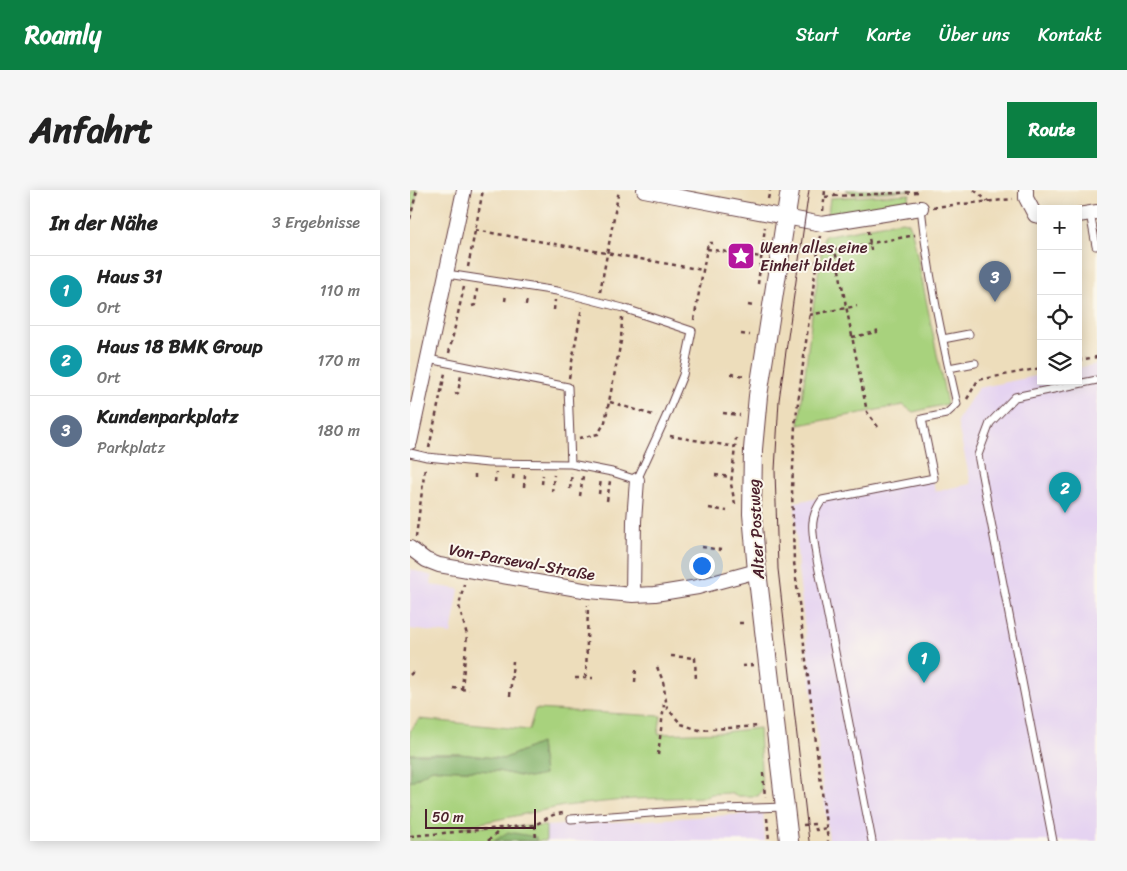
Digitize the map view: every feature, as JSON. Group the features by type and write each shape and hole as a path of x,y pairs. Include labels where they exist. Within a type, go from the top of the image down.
{"street":[{"path":"410,442 464,190"},
{"path":"644,190 822,224 920,208"},
{"name":"Alter Postweg","path":"789,841 752,514 753,450 758,396 790,190"},
{"path":"1026,194 1035,215 1037,215"},
{"path":"633,595 634,521 637,480"},
{"name":"Von-Parseval-Straße","path":"410,548 426,560 439,565 588,591 633,595 655,594 698,587 757,571"}],"lane":[{"path":"872,841 812,526 814,512 822,500 934,478 920,419 946,414 956,404 923,233 920,208"},
{"path":"1088,213 1096,246"},
{"path":"410,453 427,457 488,463 571,464 612,472 637,480 683,375 692,331 622,308 584,298 519,284 447,274"},
{"path":"943,339 969,334"},
{"path":"428,359 568,387 571,464"},
{"path":"949,368 975,363"},
{"path":"1053,841 978,455 990,423 1015,397 1097,380"},
{"path":"571,819 691,810 785,807"}],"path":[{"path":"410,219 417,190"},
{"path":"598,302 619,190"},
{"path":"820,190 825,190 822,224"},
{"path":"834,196 838,190"},
{"path":"974,190 988,202"},
{"path":"825,197 919,192"},
{"path":"920,208 988,202 1026,194"},
{"path":"866,218 871,250"},
{"path":"475,230 702,270"},
{"path":"878,426 867,412 835,250 923,233"},
{"path":"692,331 706,249 708,244 713,243"},
{"path":"706,249 761,257"},
{"path":"753,274 759,275"},
{"path":"472,306 479,279"},
{"path":"568,387 584,298"},
{"path":"748,305 754,306"},
{"path":"809,315 858,306"},
{"path":"569,439 598,434 605,422 621,341 622,308"},
{"path":"852,337 877,332 876,326"},
{"path":"741,334 750,335"},
{"path":"1082,359 1097,356"},
{"path":"455,394 458,392 463,366"},
{"path":"956,404 968,399 978,380 1037,369"},
{"path":"731,374 745,376"},
{"path":"610,402 665,419"},
{"path":"723,413 740,415"},
{"path":"658,434 753,450"},
{"path":"552,492 555,464"},
{"path":"580,496 584,467"},
{"path":"607,502 612,472"},
{"path":"715,475 732,478"},
{"path":"709,508 726,511"},
{"path":"702,546 721,550"},
{"path":"462,689 466,635 460,606 466,570"},
{"path":"586,678 588,591"},
{"path":"739,623 747,623"},
{"path":"671,656 695,658 696,681"},
{"path":"510,696 513,661"},
{"path":"742,666 753,665"},
{"path":"657,667 663,681 665,700 658,755"},
{"path":"635,682 636,668"},
{"path":"410,674 415,670"},
{"path":"575,678 593,678"},
{"path":"453,688 469,690"},
{"path":"665,700 671,714 681,724 699,730 760,726"},
{"path":"766,808 769,841"},
{"path":"800,826 815,824 816,830 827,828"},
{"path":"410,836 535,825 536,841"},
{"path":"488,841 502,828"}],"shaded area":[{"path":"1097,364 1097,841 829,841 798,568 795,502 932,477 935,491 971,484 957,421 978,388 1037,376 1037,385 1082,385 1082,367"},
{"path":"410,569 432,576 431,585 459,589 451,634 410,629"},
{"path":"763,813 765,841 410,841 457,827 546,826"}],"green space":[{"path":"412,190 418,190 410,226 410,198"},
{"path":"845,190 913,190 855,194"},
{"path":"910,194 908,199 880,208 828,214 830,198"},
{"path":"902,221 909,223 913,235 947,404 913,412 903,405 799,425 812,315 824,236"},
{"path":"535,709 661,716 658,734 724,732 759,728 762,790 758,796 736,796 730,793 710,794 704,797 633,799 564,806 461,827 546,826 546,841 410,841 410,782 432,769 498,771 529,778 544,775 540,743 503,759 460,754 410,754 410,731 419,719 529,730"},
{"path":"540,743 544,775 529,778 498,771 432,769 410,782 410,754 460,754 503,759"},
{"path":"508,832 536,837 536,841 494,841"}],"tram line":[{"path":"809,190 779,400 775,470 778,569 809,841"}],"place":[{"name":"Wenn alles eine Einheit bildet","path":"741,256"},
{"name":"Kundenparkplatz","path":"995,302"},
{"name":"Haus 18 BMK Group","path":"1065,513"},
{"name":"Haus 31","path":"924,683"}]}
